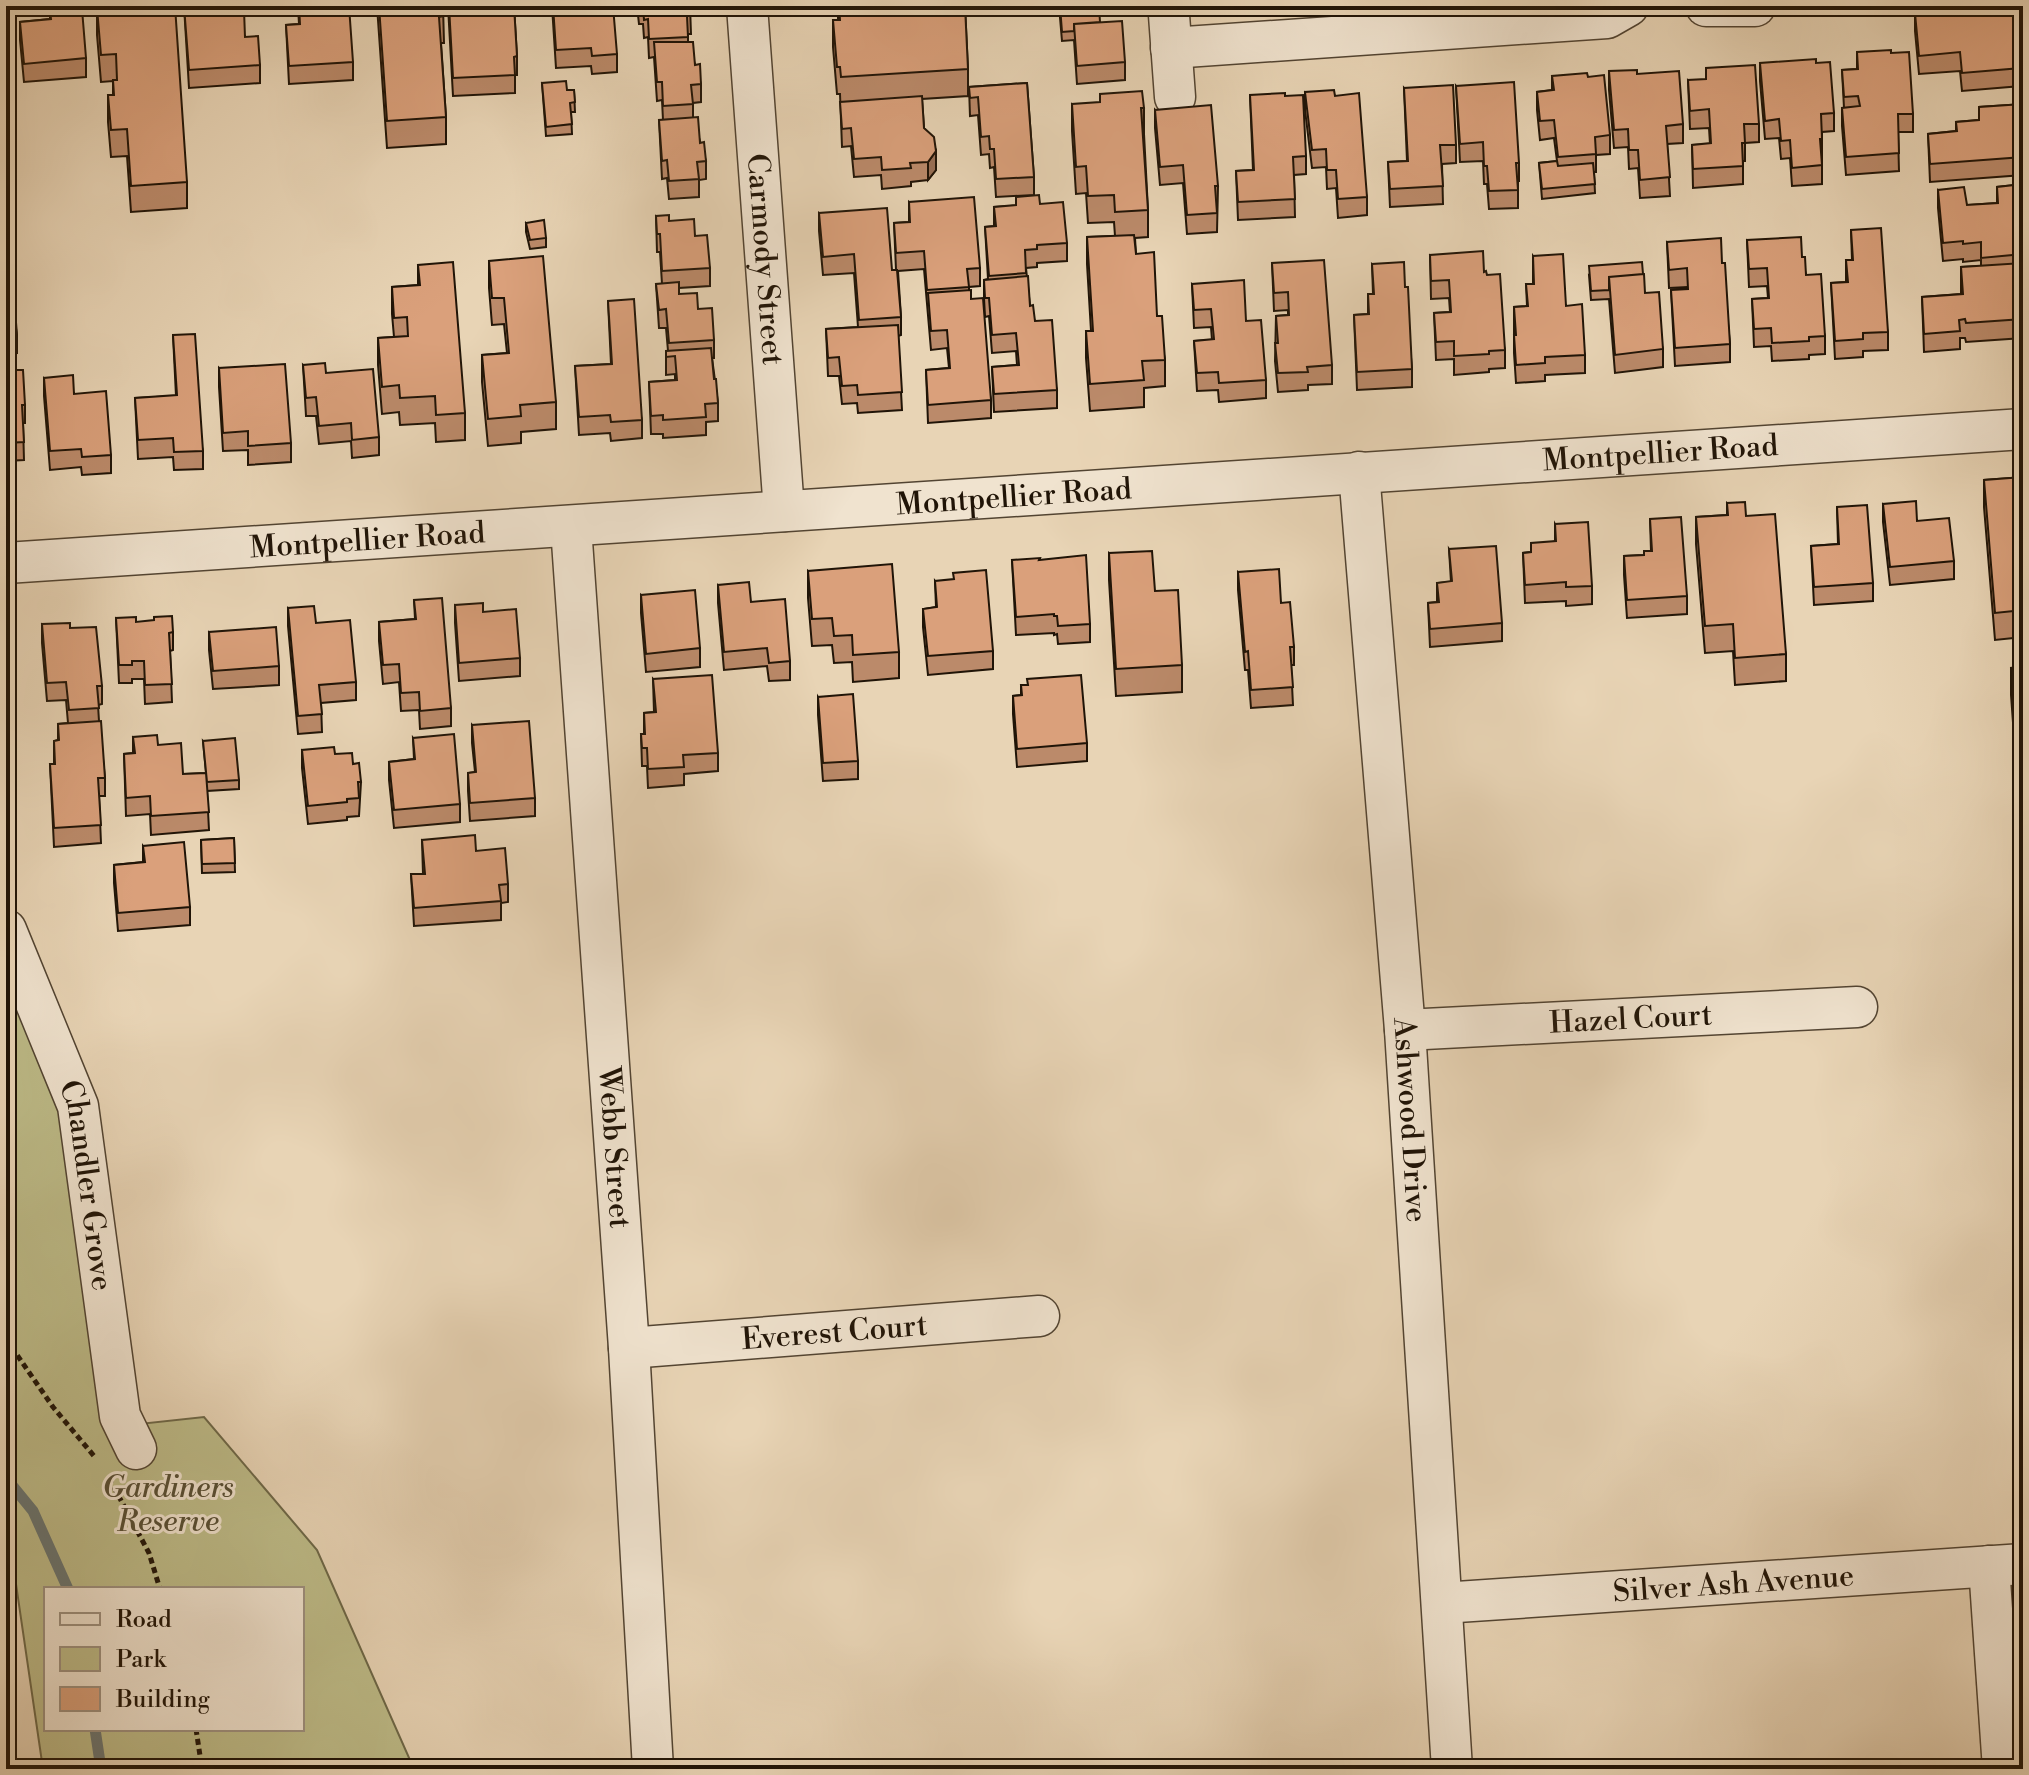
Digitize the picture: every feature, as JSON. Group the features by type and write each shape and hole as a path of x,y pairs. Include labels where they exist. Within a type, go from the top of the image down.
{"street":[{"name":"Carmody Street","path":"747,6 784,511"},
{"path":"1175,97 1170,32 1607,18 1628,6"},
{"path":"1706,6 1755,6"},
{"name":"Montpellier Road","path":"6,563 2023,429"},
{"name":"Ashwood Drive","path":"1359,472 1405,1030 1452,1769"},
{"name":"Webb Street","path":"571,527 629,1348 653,1769"},
{"name":"Chandler Grove","path":"6,930 78,1106 120,1416 136,1449"},
{"name":"Hazel Court","path":"1405,1030 1857,1007"},
{"name":"Everest Court","path":"629,1348 1039,1316"},
{"path":"2003,1769 2006,1565"},
{"name":"Silver Ash Avenue","path":"1442,1603 2006,1565"}],"path":[{"path":"6,1339 53,1407 102,1466 149,1553 159,1587"},
{"path":"196,1731 202,1769"}],"green space":[{"name":"Gardiners Reserve","path":"6,966 59,1081 112,1427 204,1417 317,1550 414,1769 43,1769 16,1584 6,1569"}],"building":[{"path":"175,6 187,182 131,186 127,129 111,130 108,95 114,95 113,80 117,80 116,54 101,55 97,8"},
{"path":"184,6 213,6 214,12 244,10 245,37 258,36 260,65 189,70"},
{"path":"299,6 349,6 353,62 289,66 286,25 300,24"},
{"path":"379,6 443,6 444,16 439,17 446,117 387,121"},
{"path":"449,6 514,6 515,75 453,78"},
{"path":"553,6 613,6 617,54 592,56 591,48 556,50"},
{"path":"643,6 690,6 688,37 649,39 648,19 644,20"},
{"path":"839,6 965,6 968,69 841,77 840,67 837,67 833,20 840,20"},
{"path":"1060,6 1099,6 1100,22 1074,24 1074,31 1062,32"},
{"path":"1957,6 2015,6 2021,68 1962,73 1960,52 1919,56 1915,13 1958,9"},
{"path":"82,9 86,58 24,64 20,22 51,19 50,11"},
{"path":"1122,21 1125,62 1077,66 1074,24"},
{"path":"654,42 693,42 695,65 700,64 701,84 691,85 693,104 663,106 662,82 657,82"},
{"path":"1891,50 1891,53 1909,52 1913,114 1898,114 1899,153 1846,157 1842,108 1860,106 1858,96 1844,97 1842,70 1858,69 1857,52"},
{"path":"1816,59 1816,63 1830,62 1834,113 1821,114 1822,165 1792,168 1790,140 1781,141 1779,119 1765,121 1760,63"},
{"path":"1755,65 1759,124 1744,124 1743,166 1693,169 1692,145 1711,143 1709,109 1690,111 1688,80 1706,79 1706,68"},
{"path":"1637,70 1637,74 1679,71 1683,124 1666,126 1670,177 1640,180 1638,150 1629,150 1628,129 1614,130 1609,71"},
{"path":"1587,73 1588,77 1604,75 1610,135 1595,137 1596,154 1558,157 1554,120 1540,121 1537,92 1554,90 1552,76"},
{"path":"566,81 567,90 574,90 575,102 570,103 572,124 546,127 542,83"},
{"path":"1514,82 1518,190 1489,191 1483,142 1460,144 1456,86"},
{"path":"1027,83 1034,177 996,179 994,149 990,149 989,136 981,137 978,97 970,98 969,87"},
{"path":"1453,85 1456,145 1440,145 1443,186 1390,189 1388,162 1408,161 1404,88"},
{"path":"1334,90 1335,96 1359,93 1367,197 1338,199 1336,170 1327,170 1326,149 1312,150 1305,92"},
{"path":"1142,91 1148,210 1115,212 1114,195 1088,196 1086,166 1076,167 1072,104 1100,102 1100,94"},
{"path":"1285,93 1285,96 1303,95 1306,156 1293,157 1295,199 1238,202 1236,171 1254,170 1250,95"},
{"path":"922,96 924,128 934,137 936,151 928,162 910,163 911,168 882,170 881,157 854,159 851,128 842,129 840,102"},
{"path":"2023,104 2023,157 1930,164 1928,134 1957,131 1956,122 1979,120 1979,107"},
{"path":"1211,105 1218,186 1215,186 1217,213 1187,215 1183,165 1160,167 1155,110"},
{"path":"698,117 700,143 704,142 706,161 697,162 699,179 669,181 667,160 662,161 659,120"},
{"path":"1557,161 1558,166 1593,163 1595,184 1542,189 1539,163"},
{"path":"2023,184 2023,254 1981,258 1981,242 1943,243 1938,190 1964,187 1967,205 1998,203 1997,187"},
{"path":"1039,195 1040,204 1063,202 1067,243 1037,245 1037,249 1025,250 1026,273 989,276 985,227 996,226 994,207 1016,205 1016,197"},
{"path":"974,197 980,268 967,269 969,287 927,290 924,251 896,253 894,223 910,222 909,202"},
{"path":"887,208 892,270 897,270 901,317 859,320 854,254 823,257 819,213"},
{"path":"669,215 669,221 694,219 695,236 707,235 710,268 662,271 656,216"},
{"path":"544,220 546,238 530,240 526,223"},
{"path":"1881,228 1888,332 1863,333 1863,339 1835,341 1831,283 1848,282 1846,260 1853,260 1851,230"},
{"path":"1134,235 1136,254 1154,252 1157,316 1162,316 1165,360 1142,361 1144,380 1090,384 1086,331 1093,331 1087,237"},
{"path":"1801,237 1806,275 1821,274 1825,336 1809,337 1809,341 1772,343 1771,328 1754,329 1752,299 1769,298 1767,268 1749,269 1747,240"},
{"path":"1721,238 1730,344 1675,348 1671,290 1688,289 1687,268 1669,270 1667,242"},
{"path":"1483,251 1484,272 1487,275 1500,274 1505,350 1454,356 1454,341 1436,342 1434,313 1451,312 1449,280 1431,281 1430,255"},
{"path":"1563,254 1566,306 1582,304 1585,355 1545,357 1545,363 1516,365 1514,307 1528,306 1526,284 1534,284 1533,256"},
{"path":"543,256 556,402 520,405 521,416 488,419 482,355 509,353 504,298 492,298 489,261"},
{"path":"11,258 17,335 6,336 6,259"},
{"path":"1324,260 1332,365 1307,367 1308,372 1278,373 1276,316 1289,315 1288,292 1274,293 1272,263"},
{"path":"453,262 465,413 436,415 435,396 400,398 399,385 382,387 378,338 408,336 407,317 394,318 392,287 420,285 418,265"},
{"path":"1404,262 1412,369 1357,372 1354,315 1369,314 1368,294 1374,294 1372,264"},
{"path":"1642,262 1643,274 1609,277 1609,290 1591,291 1589,266"},
{"path":"2023,263 2023,319 1966,323 1965,319 1959,320 1960,331 1924,334 1922,297 1963,294 1961,267"},
{"path":"1644,274 1645,293 1659,292 1663,349 1615,355 1609,277"},
{"path":"1028,276 1030,306 1033,305 1035,321 1052,320 1057,390 994,394 992,367 1019,365 1016,333 992,335 984,280"},
{"path":"1244,280 1246,321 1261,320 1266,380 1219,383 1218,372 1197,373 1194,341 1214,339 1211,309 1194,310 1192,284"},
{"path":"679,282 679,294 697,293 698,309 712,308 714,340 669,343 666,309 659,310 656,284"},
{"path":"971,290 971,299 983,298 991,400 928,405 926,370 950,368 947,330 931,331 928,293"},
{"path":"634,299 642,420 611,422 610,415 579,417 575,366 612,364 608,301"},
{"path":"898,325 902,392 858,395 857,385 842,386 839,357 828,358 826,329"},
{"path":"195,334 203,451 174,452 173,438 138,440 135,398 177,395 173,335"},
{"path":"711,348 718,403 705,404 706,417 663,420 663,415 651,416 649,382 677,380 675,356 666,357 666,351"},
{"path":"325,363 326,373 373,369 379,437 352,440 351,423 319,426 316,397 306,398 303,365"},
{"path":"285,364 291,443 248,446 248,431 223,433 219,368"},
{"path":"6,370 23,370 24,442 6,443"},
{"path":"73,375 74,394 106,391 111,455 82,457 81,449 50,451 44,378"},
{"path":"2023,477 2023,610 1995,613 1984,480"},
{"path":"1916,501 1917,521 1949,518 1954,561 1890,567 1883,504"},
{"path":"1745,502 1746,516 1775,514 1786,654 1735,658 1733,624 1705,626 1696,517 1728,515 1727,503"},
{"path":"1867,505 1873,583 1814,587 1811,546 1839,544 1837,507"},
{"path":"1681,517 1687,596 1627,600 1624,556 1644,555 1644,551 1652,551 1650,519"},
{"path":"1588,522 1592,586 1566,587 1566,582 1525,585 1523,553 1531,552 1531,543 1556,541 1555,524"},
{"path":"1496,546 1502,623 1430,629 1428,603 1439,602 1437,583 1452,581 1449,549"},
{"path":"1152,551 1155,591 1178,590 1182,665 1116,669 1109,553"},
{"path":"1086,555 1090,624 1058,626 1054,614 1016,617 1012,560"},
{"path":"892,564 899,652 853,655 852,635 834,636 832,618 812,619 808,571"},
{"path":"1279,569 1281,603 1290,602 1294,647 1290,647 1293,687 1251,690 1238,572"},
{"path":"986,570 993,651 928,656 923,609 937,607 935,581 954,579 953,573"},
{"path":"749,582 751,602 785,599 790,661 769,663 767,648 724,652 718,585"},
{"path":"695,590 700,648 646,654 641,595"},
{"path":"442,598 451,708 420,711 419,692 401,693 399,664 383,665 379,622 416,619 414,600"},
{"path":"483,603 483,612 516,609 520,658 459,663 455,605"},
{"path":"314,606 316,623 350,620 356,682 319,685 322,714 298,716 288,608"},
{"path":"172,616 173,632 169,633 172,684 145,685 144,661 119,665 116,618 136,617 136,622"},
{"path":"70,623 70,628 96,627 102,686 97,686 99,708 69,710 66,682 47,683 42,624"},
{"path":"276,627 279,666 213,671 209,632"},
{"path":"2023,667 2023,792 2020,792 2011,668"},
{"path":"712,675 718,753 683,755 684,767 648,769 647,748 642,748 641,734 645,734 644,713 656,712 653,679"},
{"path":"1081,675 1087,743 1017,749 1013,696 1022,695 1021,685 1028,685 1027,679"},
{"path":"853,694 858,761 823,763 818,697"},
{"path":"101,721 105,778 98,778 101,825 54,828 50,764 55,764 54,741 59,740 58,724"},
{"path":"529,721 535,798 470,803 468,773 476,772 472,725"},
{"path":"454,734 460,804 394,810 389,762 415,759 413,738"},
{"path":"157,735 158,745 181,743 183,774 206,773 209,812 151,816 150,796 126,798 124,754 135,753 133,737"},
{"path":"235,738 239,780 207,782 203,741"},
{"path":"334,747 335,754 352,753 353,764 359,763 359,798 308,806 302,750"},
{"path":"475,835 476,851 505,848 508,884 499,885 501,901 414,908 411,874 425,874 422,840"},
{"path":"234,838 235,863 202,864 201,840"},
{"path":"184,842 190,907 118,913 114,865 145,862 143,846"}],"waterway":[{"path":"6,1478 33,1511 67,1587"},
{"path":"95,1731 101,1769"}]}
